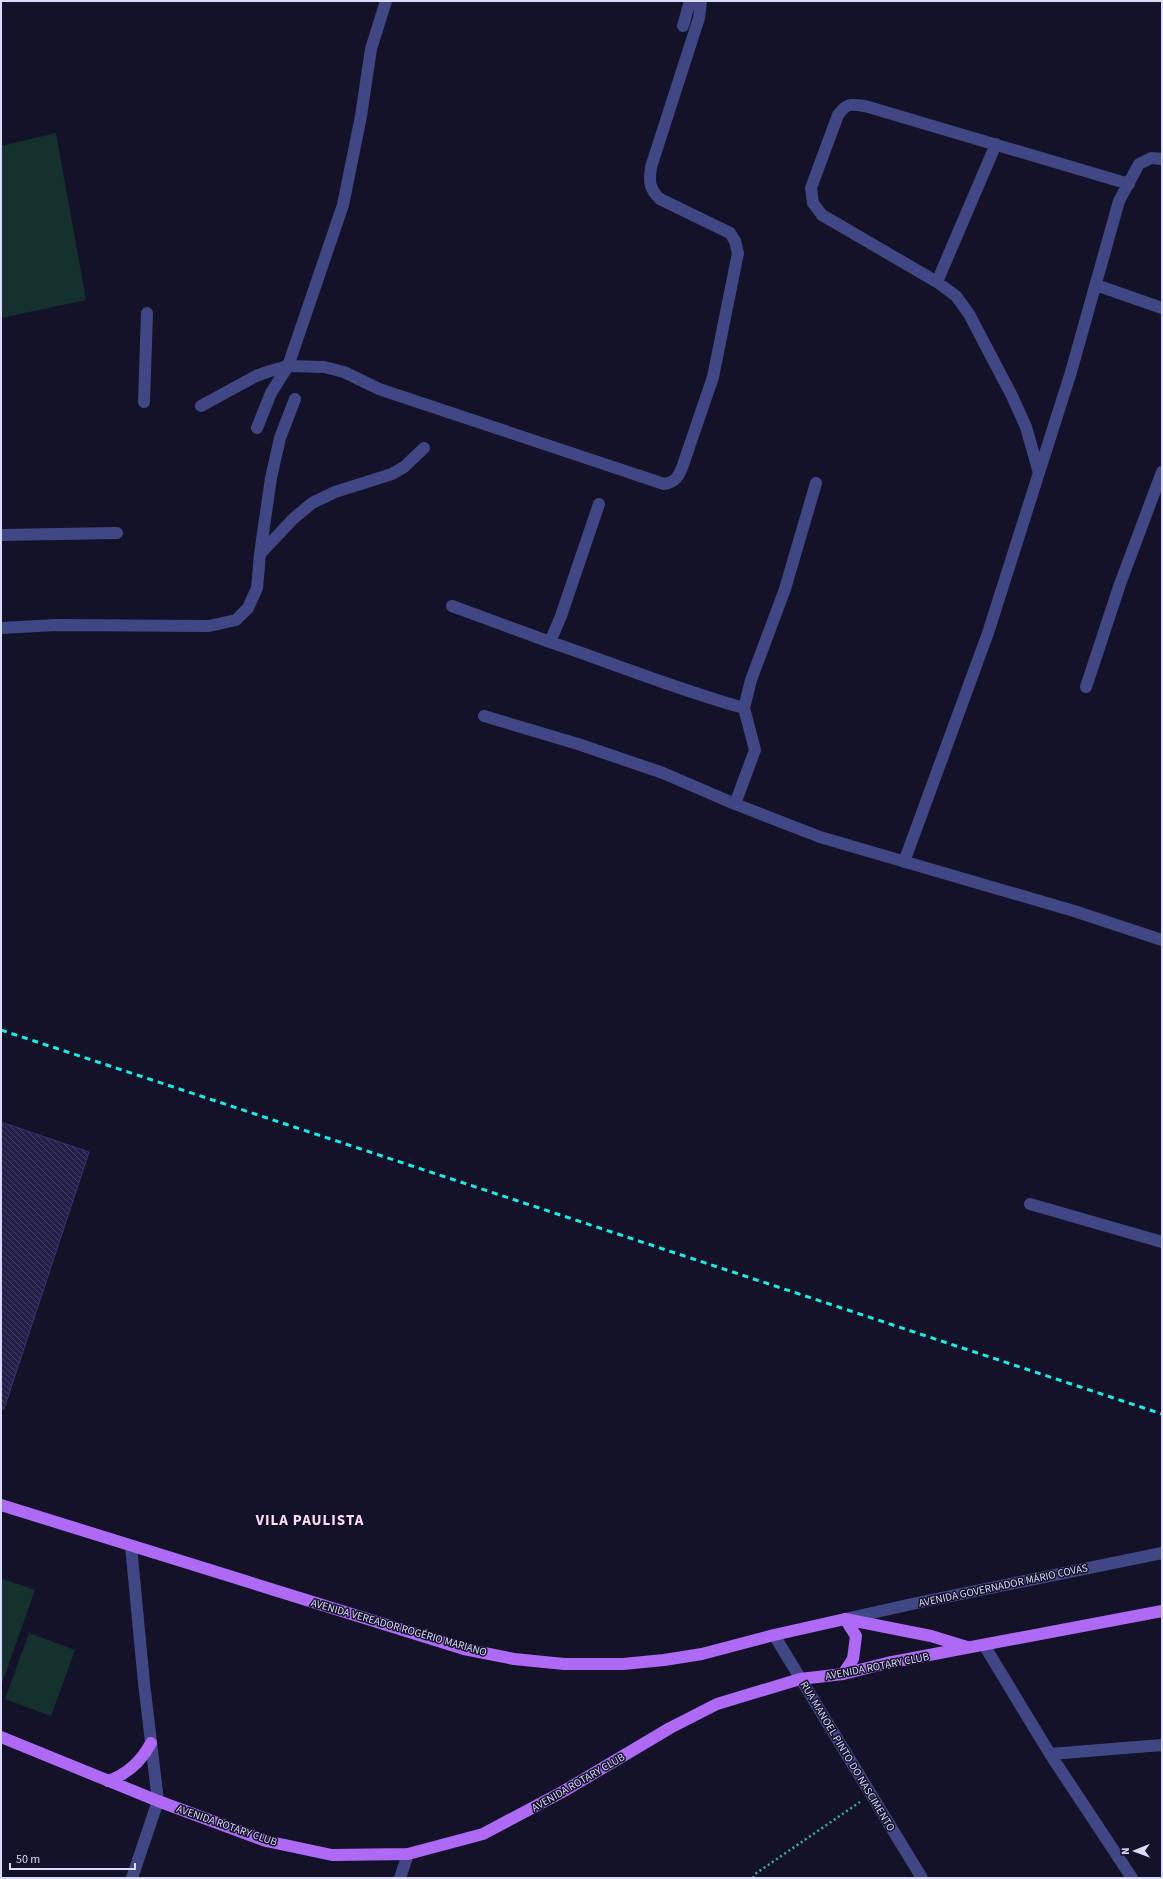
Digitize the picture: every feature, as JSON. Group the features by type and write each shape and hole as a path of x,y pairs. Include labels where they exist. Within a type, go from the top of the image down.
{"main road":[{"name":"AVENIDA VEREADOR ROGÉRIO MARIANO","path":"1,1505 464,1649 514,1659 564,1664 623,1664 664,1660 702,1654 774,1635 845,1619 931,1636 970,1648"},
{"name":"AVENIDA ROTARY CLUB","path":"1,1737 158,1801 266,1841 332,1855 408,1854 483,1834 564,1791 670,1728 717,1704 800,1679 843,1674 1162,1611"},
{"path":"843,1674 854,1659 856,1636 845,1619"},
{"path":"108,1781 120,1777 137,1764 151,1743"}],"street":[{"path":"257,428 271,393 288,366 343,205 361,116 371,49 386,1"},
{"path":"683,26 690,1"},
{"path":"201,406 256,376 288,366 324,367 344,372 379,389 664,484 672,483 678,478 683,465 713,376 738,253 736,241 730,233 717,225 660,199 653,193 649,183 651,167 699,18 701,1"},
{"path":"1039,473 1026,427 994,360 961,302 956,296 937,282 822,215 813,203 811,188 838,115 845,106 852,104 864,106 996,144 1128,184"},
{"path":"937,282 996,144"},
{"path":"904,862 988,633 1072,372 1119,201 1139,164 1151,158 1162,159"},
{"path":"1096,285 1162,308"},
{"path":"144,402 147,313"},
{"path":"1,628 56,625 209,626 236,620 248,608 257,588 260,554 271,478 280,438 295,399"},
{"path":"260,554 293,519 312,503 335,492 392,474 404,468 424,448"},
{"path":"1086,687 1120,584 1162,472"},
{"path":"735,804 755,750 753,738 747,725 744,708 751,680 785,589 816,483"},
{"path":"550,642 561,616 599,504"},
{"path":"1,535 117,533"},
{"path":"452,606 550,642 616,664 708,699 744,708"},
{"path":"484,716 578,744 663,773 735,804 820,837 1074,911 1162,940"},
{"path":"1030,1204 1162,1242"},
{"path":"131,1546 158,1801 132,1878"},
{"name":"AVENIDA GOVERNADOR MÁRIO COVAS","path":"845,1619 1162,1553"},
{"name":"RUA MANOEL PINTO DO NASCIMENTO","path":"774,1635 922,1878"},
{"path":"984,1645 1050,1754 1132,1878"},
{"path":"1050,1754 1162,1745"},
{"path":"400,1878 408,1854"}],"path":[{"path":"753,1878 755,1874 872,1794"}],"green space":[{"path":"56,133 86,300 1,318 1,146"},
{"path":"1,1578 35,1590 1,1686"},
{"path":"29,1633 75,1650 51,1716 5,1699"}],"building":[{"path":"1,1122 89,1152 4,1409 1,1409"}],"railway":[{"path":"1,1030 1162,1414"}],"district":[{"name":"VILA PAULISTA","path":"310,1520"}]}
